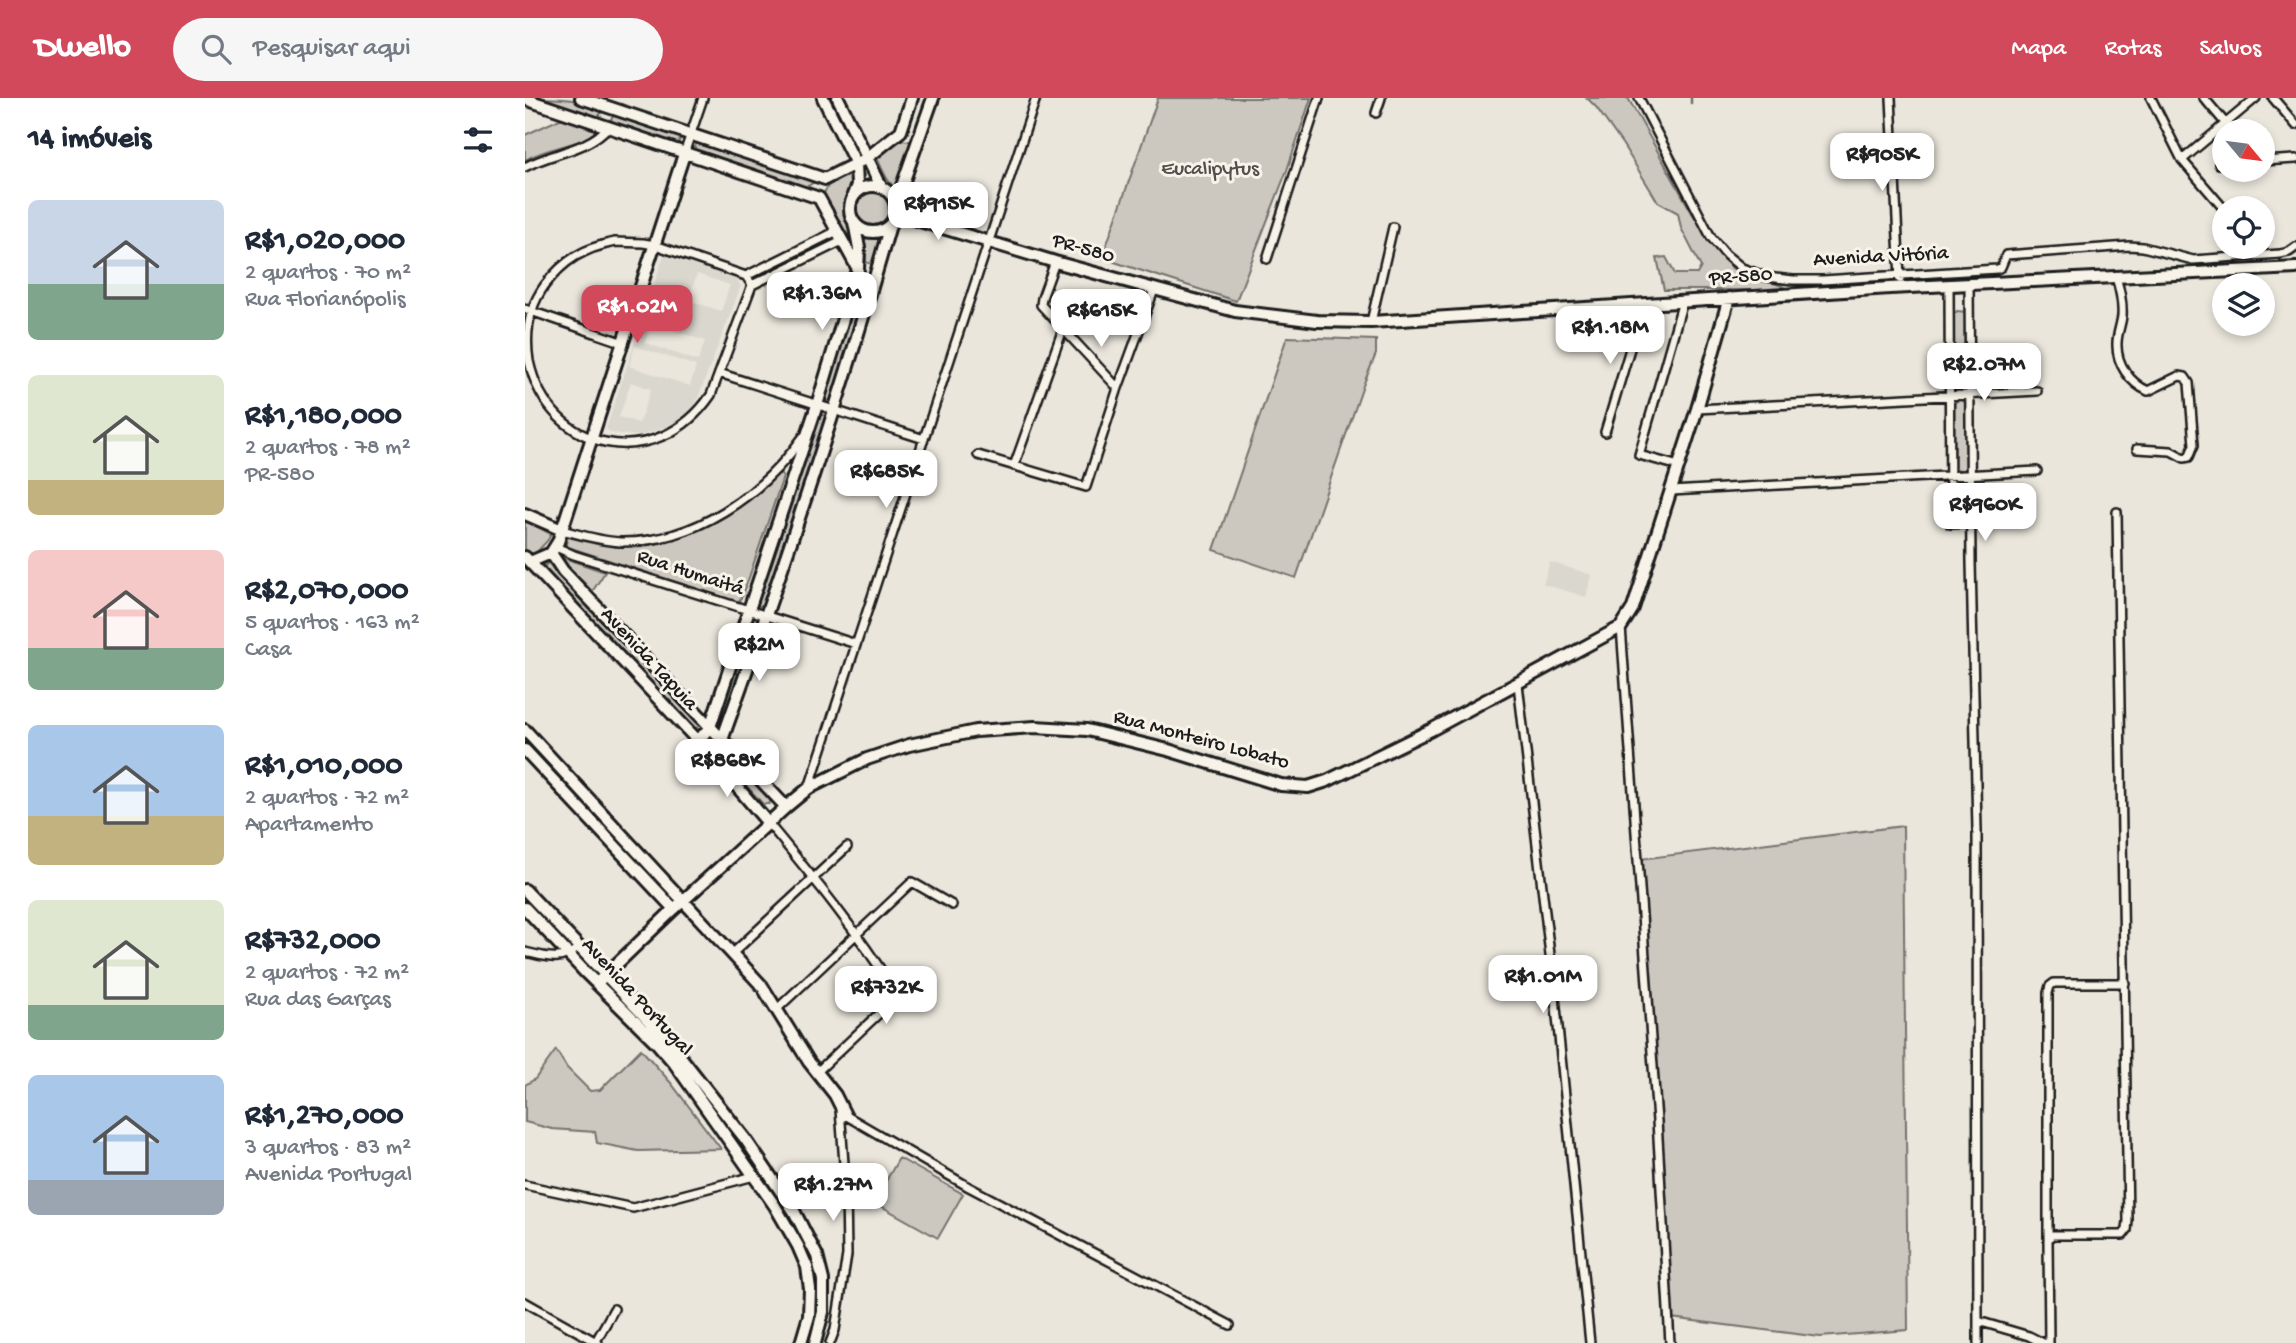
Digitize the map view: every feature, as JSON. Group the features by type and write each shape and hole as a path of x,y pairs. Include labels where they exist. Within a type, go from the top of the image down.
{"main road":[{"path":"581,98 825,179 867,158 901,131 912,98"},
{"path":"698,741 710,727 817,405 858,269 859,248 850,210 857,185 856,164 823,98"},
{"path":"838,98 881,186"},
{"path":"711,755 722,740 766,617 933,98"},
{"path":"525,99 819,198 858,269 877,273"},
{"path":"608,127 614,109"},
{"path":"901,131 920,138"},
{"path":"528,560 553,550 562,530 685,151"},
{"path":"819,198 825,179"},
{"path":"852,198 862,188 881,186 888,190 896,208"},
{"name":"PR-580","path":"896,208 1055,262 1154,290 1235,311 1317,321 1371,322 1900,287 2296,268"},
{"path":"854,222 871,232 878,232 890,225"},
{"path":"1621,627 1633,608 1697,409 1729,298"},
{"path":"525,514 562,530"},
{"name":"Avenida Tapuia","path":"553,550 563,571 786,807"},
{"name":"Avenida Tapuia","path":"528,560 711,755 768,823"},
{"name":"Rua Monteiro Lobato","path":"601,979 786,807 809,788 867,759 909,745 976,731 1035,727 1087,730 1168,750 1281,785 1308,787 1327,781 1518,684 1621,627"},
{"path":"525,730 678,905"},
{"path":"525,750 678,905 733,953 762,986 817,1072 835,1095 843,1112"},
{"name":"Avenida Portugal","path":"525,890 579,947 601,979 675,1064 783,1218 807,1267 811,1303 801,1343"},
{"name":"Avenida Portugal","path":"525,908 569,956 601,979"},
{"path":"601,979 669,1042 703,1082 746,1140 801,1223 817,1256 823,1280 823,1312 815,1343"}],"street":[{"path":"685,151 703,98"},
{"path":"809,788 1036,98"},
{"path":"1266,259 1319,98"},
{"path":"1376,113 1381,98"},
{"name":"Avenida Vitória","path":"1639,98 1711,237 1734,263 1767,277 1793,280 1997,270 2006,255 2129,246 2193,260"},
{"path":"1891,98 1900,287"},
{"path":"2151,98 2182,160 2213,196"},
{"path":"2204,98 2222,119"},
{"path":"2232,119 2256,98"},
{"path":"2273,98 2296,125"},
{"path":"525,167 587,144 599,137 608,127"},
{"path":"2182,160 2212,135"},
{"path":"2275,160 2296,159"},
{"path":"1371,322 1393,227"},
{"path":"746,276 839,236"},
{"path":"752,285 746,276 655,245 615,242 578,253 547,282 528,310 526,341 537,389 557,415 591,438 615,444 638,444 680,429 701,410 711,395 752,285 839,236"},
{"path":"2275,254 2289,252 2296,247"},
{"path":"2194,273 2193,260 2212,259"},
{"path":"1055,262 1041,305 1118,388"},
{"path":"2116,277 2122,303 2118,354 2127,377 2136,386 2148,391 2179,376 2185,377 2189,383 2194,445 2189,457 2184,458 2171,451 2137,449"},
{"path":"1969,284 1977,830 1978,1343"},
{"path":"1949,285 1950,524 1971,523"},
{"path":"978,455 1086,487 1154,290"},
{"path":"1679,466 1639,455 1683,301"},
{"path":"1605,432 1641,304"},
{"path":"528,310 621,342"},
{"path":"1014,466 1063,329"},
{"path":"719,373 924,439"},
{"path":"1697,409 2038,391"},
{"path":"562,530 618,542 650,540 703,524 747,495 779,467 808,430"},
{"path":"1671,491 2037,471"},
{"path":"2048,1240 2051,1235 2123,1235 2127,1230 2117,512"},
{"name":"Rua Humaitá","path":"553,550 856,644"},
{"path":"1621,627 1657,1121 1670,1343"},
{"path":"1518,684 1555,997 1590,1343"},
{"path":"768,823 814,878 894,990 888,1006 817,1072"},
{"path":"733,953 847,846"},
{"path":"778,1009 912,882 953,905"},
{"path":"525,952 550,957 569,956 579,947"},
{"path":"2049,1343 2048,993 2054,983 2125,983"},
{"path":"843,1112 969,1186 1230,1325"},
{"path":"830,1343 835,1330 847,1255 843,1112"},
{"path":"525,1185 633,1208 754,1176"},
{"path":"525,1302 596,1343 614,1309"},
{"path":"1978,1321 2029,1336 2043,1343"}],"shaded area":[{"path":"664,255 737,280 741,286 696,403 686,416 671,425 638,436 612,433 606,429","holes":["697,274 730,285 721,311 688,300","651,323 705,341 698,361 645,343","635,346 696,366 690,386 629,366","631,382 651,389 639,423 619,417"]},
{"path":"1550,562 1592,575 1586,597 1543,584"}],"green space":[{"path":"534,98 581,101 597,107 602,112 597,118"},
{"name":"Eucalipytus","path":"1158,98 1311,98 1287,170 1236,301 1102,258"},
{"path":"1587,98 1628,98 1692,213 1725,261 1733,269 1788,290 1664,290 1657,258 1666,257 1675,274 1697,274 1701,267 1681,228 1678,213 1658,202 1623,145"},
{"path":"615,114 681,137 678,144 674,144 613,123 611,119"},
{"path":"564,117 591,126 594,128 594,135 525,160 525,135"},
{"path":"902,140 915,142 898,190 888,180 877,158"},
{"path":"697,142 813,180 813,183 806,187 696,152"},
{"path":"851,172 853,174 844,215 854,239 856,258 824,193 828,186"},
{"path":"872,189 880,190 886,195 891,201 891,217 886,223 880,228 872,229 864,228 858,223 853,217 852,209 853,201 858,195 864,190"},
{"path":"863,234 885,234 874,265 866,262"},
{"path":"866,275 871,278 832,400 827,401 824,398 860,278"},
{"path":"1957,311 1966,312 1966,387 1963,390 1954,387 1953,315"},
{"path":"1287,337 1376,340 1376,354 1296,578 1214,550"},
{"path":"1958,400 1966,402 1967,466 1963,471 1954,468 1954,403"},
{"path":"820,414 827,419 766,605 759,606 755,602 817,416"},
{"path":"778,472 783,477 743,595 738,602 568,547 566,544 568,536 610,543 640,544 684,535 724,514"},
{"path":"1962,480 1967,484 1968,516 1959,519 1954,515 1954,485"},
{"path":"525,520 551,534 534,555 525,549"},
{"path":"558,556 605,572 590,595 557,562"},
{"path":"547,563 551,564 700,724 694,731 542,571"},
{"path":"751,619 759,625 722,727 716,723"},
{"path":"525,735 676,897 671,902 525,747"},
{"path":"722,749 725,749 772,799 769,804 763,804 719,756"},
{"path":"1903,826 1908,1330 1820,1337 1671,1318 1640,859"},
{"path":"641,1049 671,1083 721,1149 638,1151 597,1143 595,1132 552,1129 525,1122 525,1085 535,1079 556,1050 567,1068 590,1091 600,1090"},
{"path":"899,1158 963,1194 938,1238 874,1202"}],"waterway":[{"path":"1691,98 1691,103"}]}
